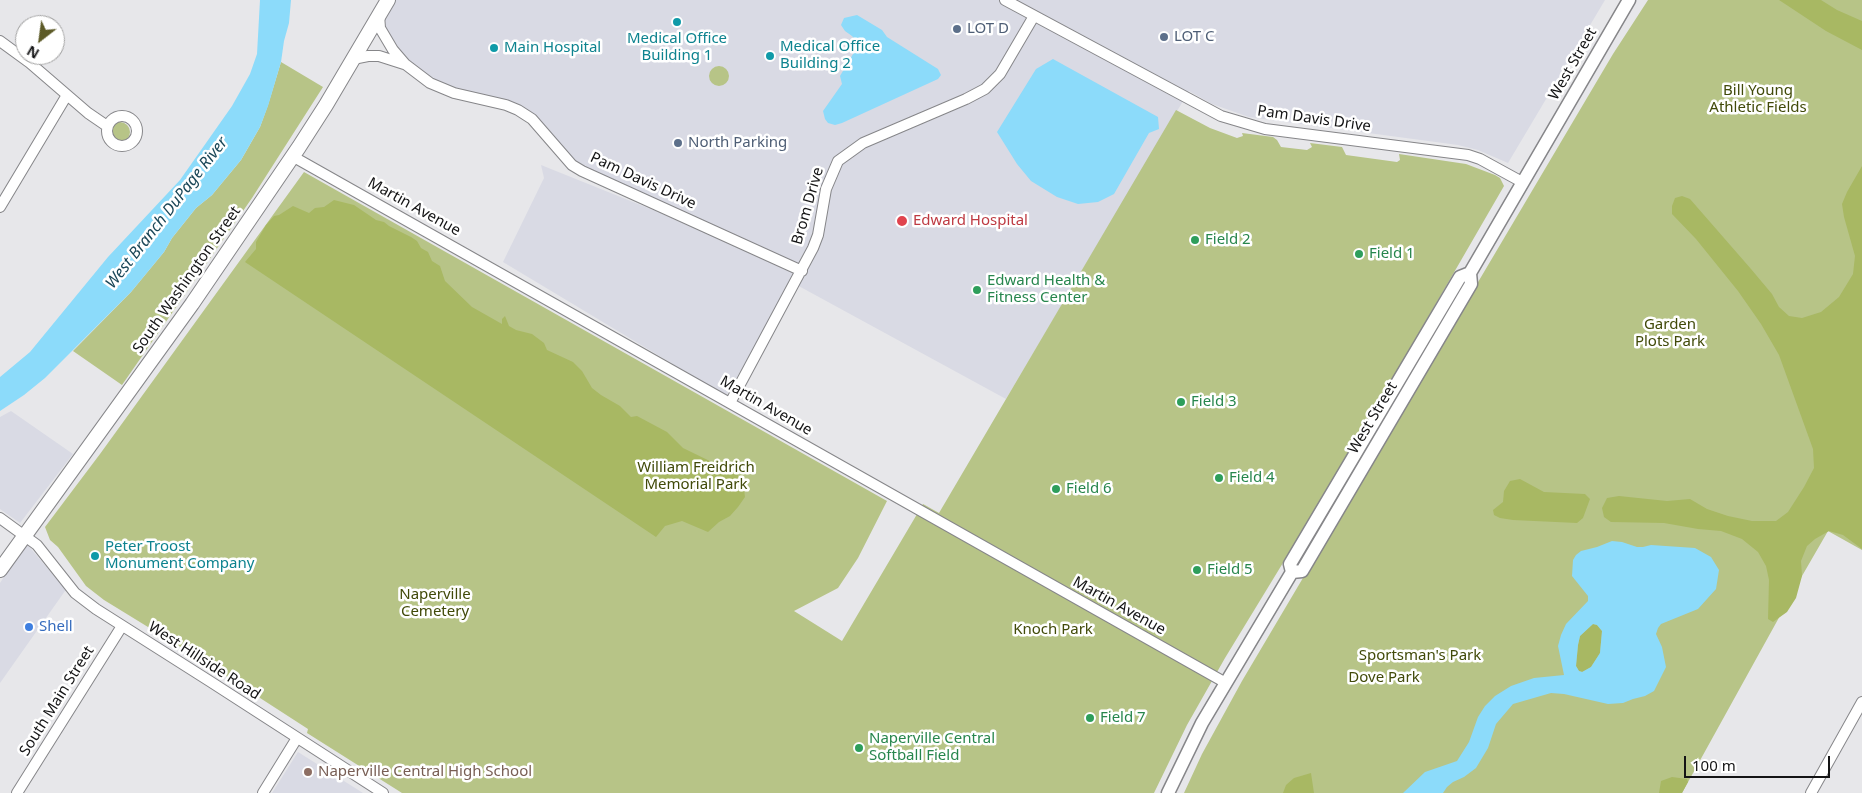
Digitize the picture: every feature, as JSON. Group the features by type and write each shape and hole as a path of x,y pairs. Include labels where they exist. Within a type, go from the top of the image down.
{"main road":[{"name":"South Washington Street","path":"0,570 192,304 292,156 388,0"}],"street":[{"name":"Pam Davis Drive","path":"1005,0 1221,116 1265,129 1468,155 1522,182"},
{"name":"West Street","path":"1168,793 1202,723 1292,572 1290,564 1460,277 1470,273 1629,0"},
{"name":"Pam Davis Drive","path":"379,15 380,28 385,39 405,64 430,83 518,110 532,120 572,164 582,171 802,271"},
{"name":"Brom Drive","path":"730,403 802,271 818,235 826,189 838,161 863,144 966,99 985,88 1000,74 1034,16"},
{"path":"0,41 30,62 88,113 108,126"},
{"name":"Pam Davis Drive","path":"353,59 379,56 405,64"},
{"path":"0,207 66,95"},
{"name":"Martin Avenue","path":"292,156 1226,683"},
{"name":"West Hillside Road","path":"0,518 37,545 75,593 96,610 383,793"},
{"name":"South Main Street","path":"17,793 122,626"},
{"path":"1811,793 1862,702"},
{"path":"263,793 296,738"}],"shaded area":[{"name":"Edward Hospital","path":"388,0 1605,0 1508,163 1478,150 1458,145 1249,117 1212,104 1189,91 1006,399 795,284 801,271 585,172 529,116 422,78 379,28"},
{"path":"541,165 658,212 797,273 726,396 503,262 544,178"},
{"path":"11,411 73,454 20,523 0,509 0,417"},
{"path":"26,543 67,591 65,591 0,683 0,583"},
{"name":"Naperville Central High School","path":"298,752 363,793 272,793"}],"green space":[{"path":"1648,0 1862,0 1862,550 1828,531 1682,793 1184,793 1202,754 1242,681 1613,54"},
{"path":"1779,0 1821,0 1837,10 1862,21 1862,50 1826,31"},
{"path":"281,62 323,87 252,198 122,385 73,351 131,292 164,252 172,238 196,208 212,195 241,160 260,127"},
{"path":"719,66 726,69 729,76 726,83 719,86 712,83 709,76 712,69"},
{"path":"1176,110 1210,128 1237,138 1243,136 1242,133 1273,137 1281,147 1307,150 1312,147 1310,143 1342,147 1346,155 1397,162 1400,160 1399,154 1466,164 1495,175 1500,178 1504,186 1342,466 1225,658 1187,725 1154,793 402,793 307,733 308,729 104,600 86,586 58,547 50,540 45,527 304,172 887,501 858,558 838,588 794,611 842,641 923,504 939,513"},
{"path":"120,122 127,125 130,132 127,139 120,142 113,139 110,132 113,125"},
{"path":"1862,166 1862,549 1843,535 1829,531 1815,539 1807,546 1801,561 1802,576 1796,598 1787,612 1773,622 1768,619 1769,580 1766,566 1758,552 1742,539 1721,531 1664,523 1611,522 1604,517 1602,508 1607,498 1619,496 1667,501 1690,499 1707,509 1752,521 1776,521 1788,512 1814,468 1813,449 1779,355 1761,324 1738,291 1696,239 1672,214 1672,206 1675,198 1682,196 1690,199 1772,294 1779,307 1789,316 1802,318 1821,312 1839,297 1853,274 1855,256 1842,204"},
{"name":"William Freidrich Memorial Park","path":"334,200 354,205 376,220 384,222 417,241 421,248 428,252 432,261 440,266 445,281 472,307 502,324 502,319 505,316 509,326 532,334 544,343 547,350 573,362 582,371 592,388 620,406 631,417 637,416 667,432 683,448 720,466 736,471 744,489 745,497 738,507 730,516 719,522 708,532 682,521 665,526 656,537 245,262 256,249 256,242 274,216 293,206 309,213 315,208 324,207"},
{"path":"1520,479 1544,492 1585,494 1590,499 1583,518 1577,523 1513,520 1494,515 1493,510 1503,502 1504,491 1510,481"},
{"path":"1593,624 1597,625 1602,631 1600,653 1591,667 1583,672 1579,671 1576,666 1580,636"},
{"path":"1311,773 1314,793 1283,793 1286,785 1294,778"},
{"path":"1672,777 1687,779 1688,782 1682,793 1659,793 1661,781"}],"water":[{"name":"West Branch DuPage River","path":"260,0 291,0 289,23 281,62 268,106 260,127 241,160 212,195 196,208 172,238 164,252 131,292 45,378 0,411 0,377 30,352 108,257 180,180 232,106 250,74 257,54"},
{"path":"857,15 882,30 887,37 938,69 941,75 938,79 835,125 828,123 823,111 842,84 840,76 859,44 841,25 844,18"},
{"path":"1053,59 1158,117 1159,129 1149,133 1114,194 1098,202 1078,204 1057,197 1031,181 1017,164 997,132 1036,69"},
{"path":"1612,541 1637,547 1651,545 1695,548 1711,557 1719,570 1716,589 1698,609 1661,624 1658,628 1656,634 1662,647 1666,667 1654,691 1623,703 1608,704 1551,693 1513,704 1496,724 1488,748 1476,768 1453,782 1443,793 1403,793 1425,772 1457,761 1469,742 1478,717 1495,696 1511,686 1534,678 1564,675 1558,646 1561,635 1566,624 1588,601 1588,596 1572,576 1573,560 1581,551","holes":["1593,624 1597,625 1602,631 1600,653 1591,667 1582,672 1579,671 1576,666 1580,636"]}],"place":[{"name":"Medical Office Building 1","path":"677,22"},
{"name":"LOT D","path":"957,29"},
{"name":"LOT C","path":"1164,37"},
{"name":"Main Hospital","path":"494,48"},
{"name":"Medical Office Building 2","path":"770,56"},
{"name":"North Parking","path":"678,143"},
{"name":"Edward Hospital","path":"902,221"},
{"name":"Field 2","path":"1195,240"},
{"name":"Field 1","path":"1359,254"},
{"name":"Edward Health & Fitness Center","path":"977,290"},
{"name":"Field 3","path":"1181,402"},
{"name":"Field 4","path":"1219,478"},
{"name":"Field 6","path":"1056,489"},
{"name":"Peter Troost Monument Company","path":"95,556"},
{"name":"Field 5","path":"1197,570"},
{"name":"Shell","path":"29,627"},
{"name":"Field 7","path":"1090,718"},
{"name":"Naperville Central Softball Field","path":"859,748"},
{"name":"Naperville Central High School","path":"308,772"}],"park label":[{"name":"Bill Young Athletic Fields","path":"1758,100"},
{"name":"Garden Plots Park","path":"1670,334"},
{"name":"Naperville Cemetery","path":"435,604"},
{"name":"Knoch Park","path":"1053,630"},
{"name":"Sportsman's Park","path":"1420,656"},
{"name":"Dove Park","path":"1384,678"}]}
